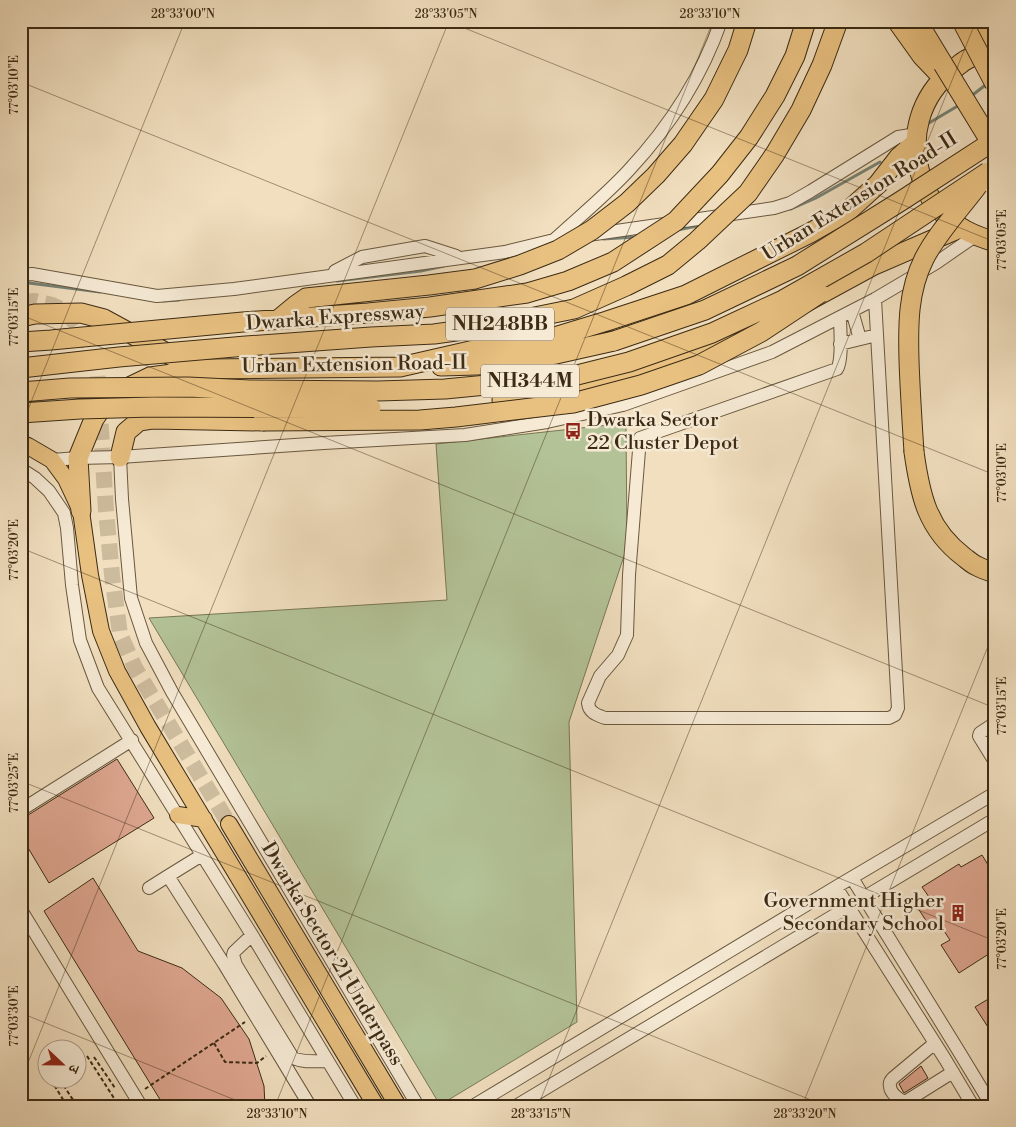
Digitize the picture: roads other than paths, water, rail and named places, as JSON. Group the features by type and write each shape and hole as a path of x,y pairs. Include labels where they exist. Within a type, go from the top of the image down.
{"highway":[{"path":"279,319 306,298 475,279 520,265 558,250 592,230 627,203 656,176 683,144 714,99 738,50 747,21"},
{"name":"Dwarka Expressway","path":"21,342 430,307 527,293 568,282 613,262 676,221 720,174 749,137 775,96 796,56 806,21"},
{"name":"Dwarka Expressway","path":"21,368 237,347 434,334 485,327 574,308 609,294 668,265 697,241 748,193 775,154 800,110 822,65 838,21"},
{"path":"898,21 922,56 943,78"},
{"path":"917,21 995,149"},
{"path":"962,21 995,84"},
{"path":"980,21 994,49 966,60 943,78 928,97 919,119 916,138 918,166 926,190 940,211 968,232 995,242"},
{"path":"81,511 78,458 94,419 103,406 121,391 141,384 150,377 205,369 400,367 470,351 551,338 607,321 686,295 810,233 847,212 878,184 916,138"},
{"name":"Urban Extension Road-II","path":"400,367 477,365 556,354 614,341 705,310 797,266 902,201 995,140"},
{"path":"992,170 943,230 924,258 915,282 908,330 914,452 922,496 929,515 952,548 976,566 995,573"},
{"name":"Urban Extension Road-II","path":"21,392 141,384 250,390 378,391 445,388 569,376 629,362 712,333 783,300 866,253 992,170"},
{"path":"120,457 126,432 146,413 257,407 378,408 443,406 502,400 589,386 644,371 758,327 874,265 968,232"},
{"path":"21,413 80,408 263,421 420,420 456,418 573,403 641,385 699,366 761,332 851,273 866,253"},
{"path":"21,317 35,314 81,313 104,319 176,358 205,369"},
{"path":"141,384 138,396 146,413"}],"main road":[{"path":"21,443 52,460 66,479 81,511 90,575 101,631 117,671 148,727 376,1106"},
{"path":"178,815 204,820"},
{"name":"Dwarka Sector 21 Underpass","path":"229,824 398,1106"}],"street":[{"path":"554,240 588,210 629,169 662,130 692,85 714,41 721,21"},
{"path":"21,275 32,274 156,296 234,289 505,252 554,240 774,208 790,203 811,191 898,137 916,138"},
{"path":"52,460 465,435 547,422 623,405 772,352 875,299 936,263 968,232"},
{"path":"840,317 840,363 837,369 640,438 629,575 627,635 618,655 600,676 588,703 590,710 593,712 605,718 889,718 895,715 898,708 875,299"},
{"path":"852,311 860,339"},
{"path":"840,344 877,334"},
{"path":"120,457 131,598 146,643 177,700 418,1106"},
{"path":"21,469 50,491 64,513 80,640 98,688 252,935 355,1106"},
{"path":"995,723 980,733 979,736 995,762"},
{"path":"21,810 132,740"},
{"path":"473,1106 995,793"},
{"path":"516,1106 995,819"},
{"path":"148,888 202,855"},
{"path":"168,876 310,1106"},
{"path":"852,878 992,1106"},
{"path":"836,887 973,1106"},
{"path":"21,910 141,1106"},
{"path":"252,935 233,955 246,983 293,1058 308,1062 328,1061"},
{"path":"935,1043 893,1078 890,1088 899,1100 905,1102 953,1072"}],"waterway":[{"path":"970,97 988,83"},
{"path":"929,123 961,104"},
{"path":"791,209 816,198 880,162"},
{"path":"677,230 703,225"},
{"path":"603,239 637,237"},
{"path":"337,281 421,271 444,266"},
{"path":"21,282 100,292"},
{"path":"163,301 179,300"}],"tunnel":[{"path":"21,302 35,301 63,310 75,322 88,343 97,367 106,510 120,634 135,668 229,824"}],"place":[{"name":"Dwarka Sector 22 Cluster Depot","path":"573,431"},
{"name":"Government Higher Secondary School","path":"958,913"}]}
